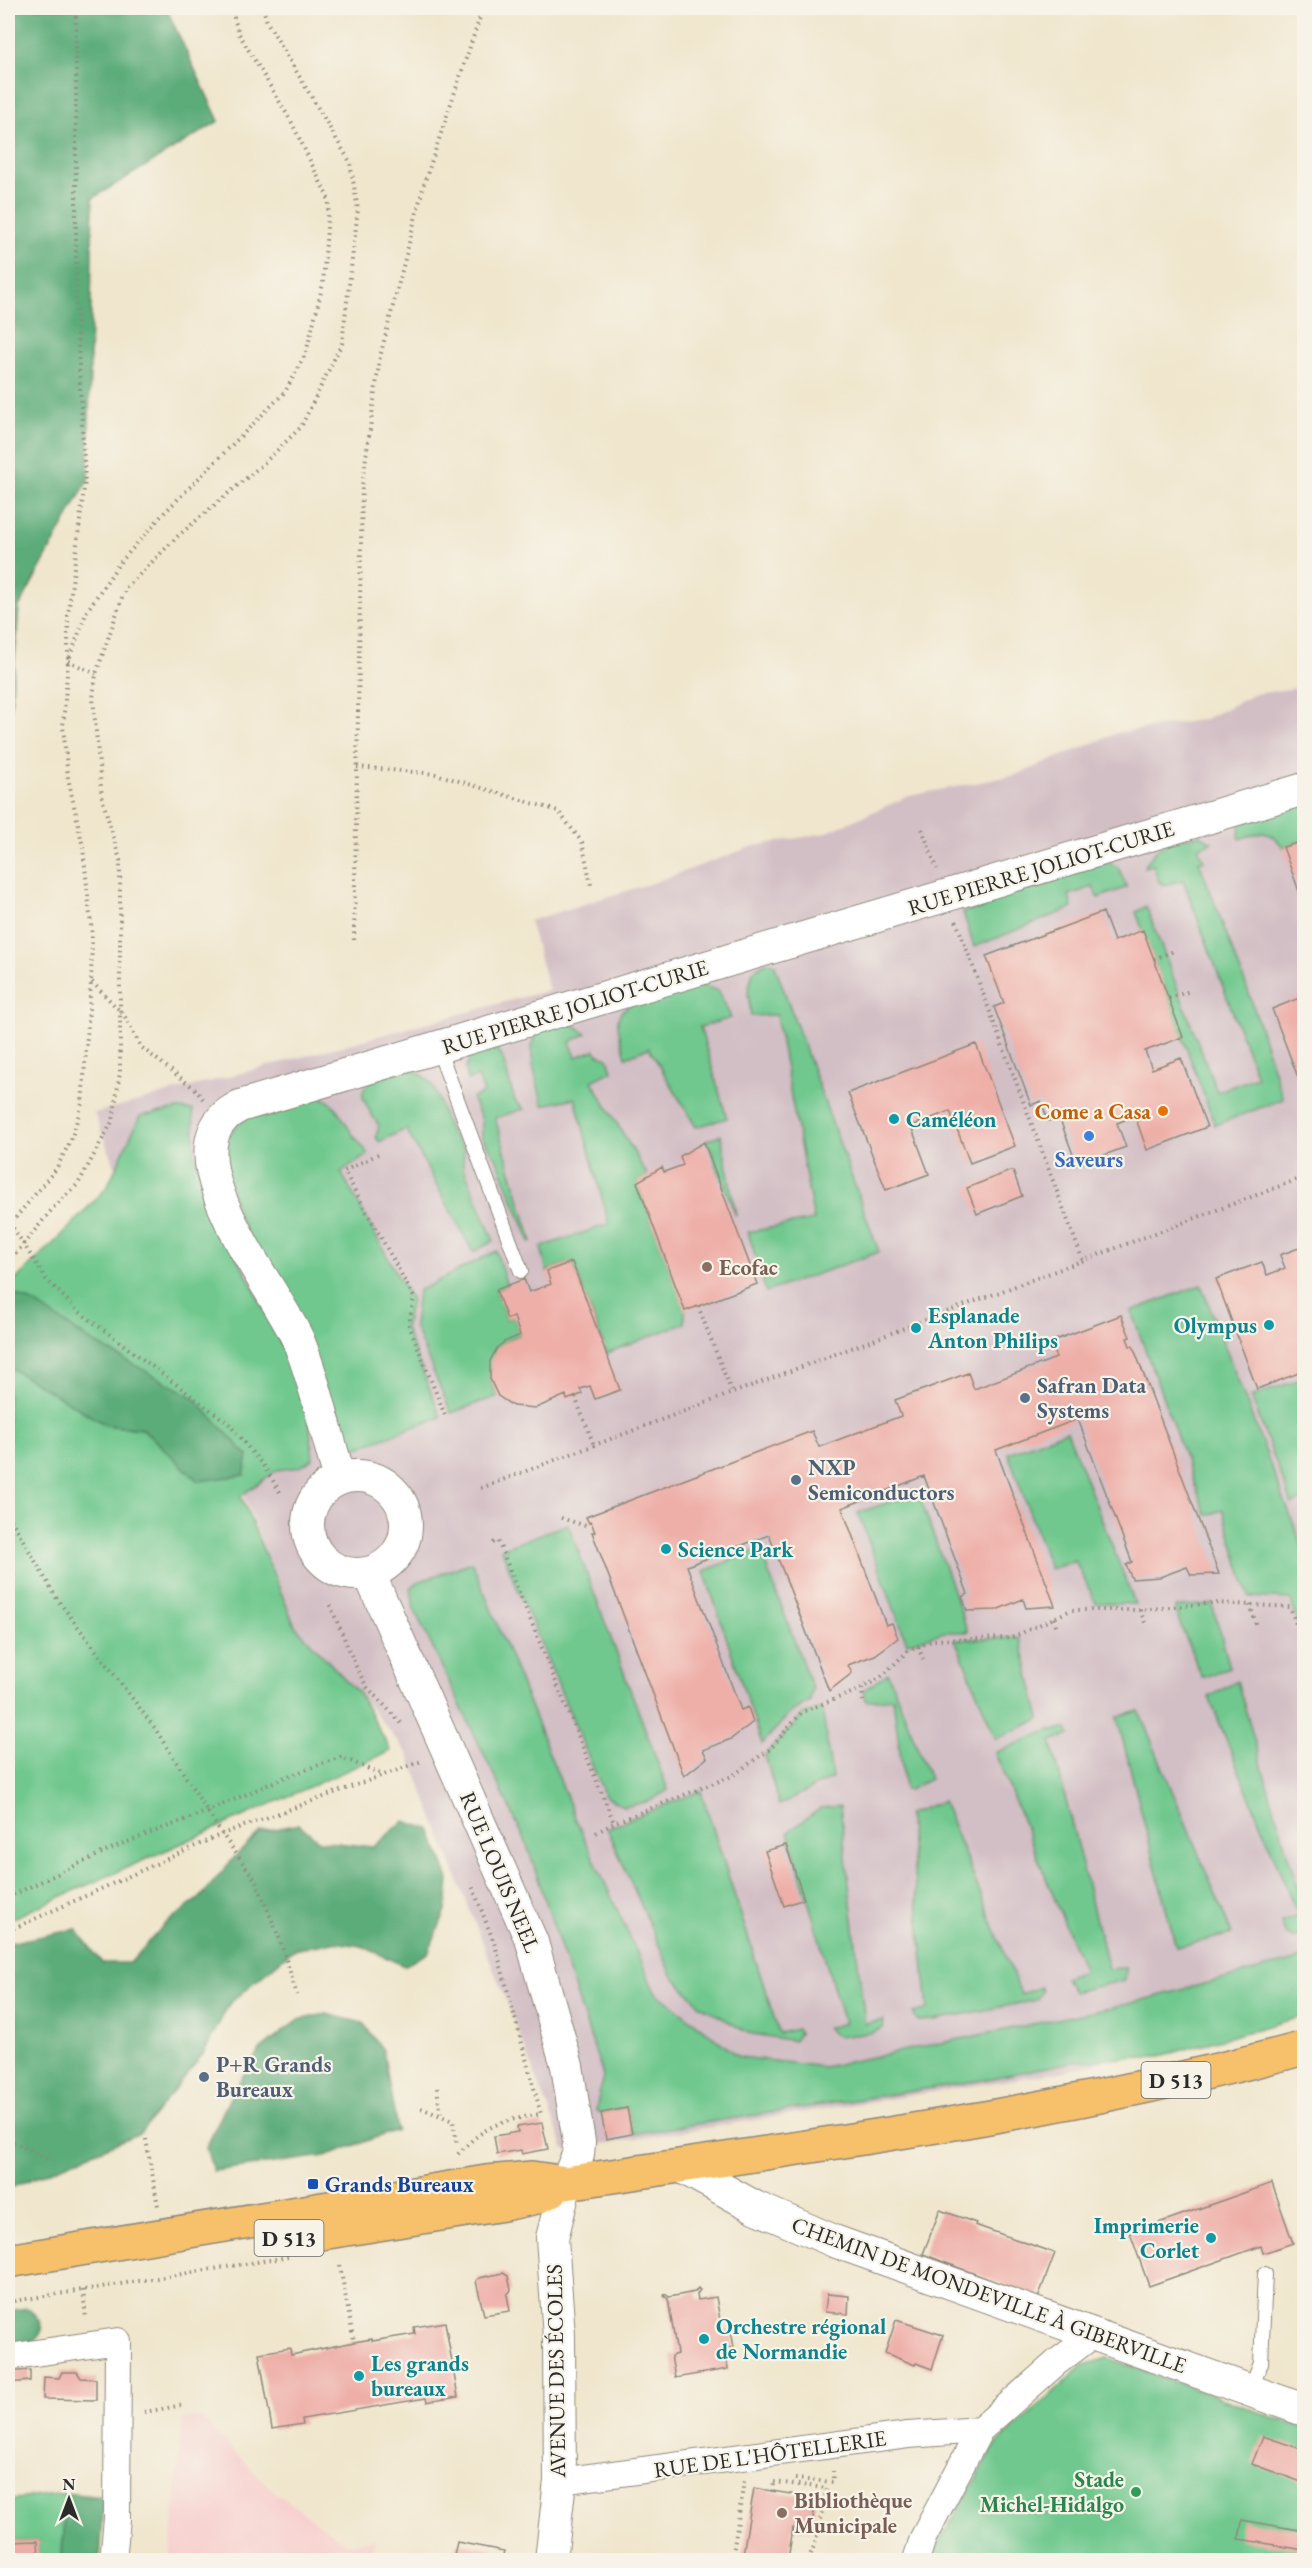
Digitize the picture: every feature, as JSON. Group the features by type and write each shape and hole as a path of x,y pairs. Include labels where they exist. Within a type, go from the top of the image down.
{"main road":[{"name":"D 513","path":"8,2261 486,2182 532,2178 566,2182 1047,2108 1155,2086 1305,2048"},
{"name":"D 513","path":"8,2282 504,2204 537,2197 566,2182"}],"street":[{"name":"RUE PIERRE JOLIOT-CURIE","path":"221,1121 225,1115 240,1106 1305,789"},
{"path":"221,1121 212,1141 212,1169 219,1200 299,1342 340,1478"},
{"path":"352,1475 379,1480 401,1501 406,1515 407,1531 396,1555 388,1564 369,1573 355,1574 329,1565 318,1555 311,1543 308,1530 312,1505 319,1493 340,1478 352,1475"},
{"name":"RUE LOUIS NEEL","path":"369,1573 532,1942 567,2066 579,2130 578,2156 566,2182"},
{"name":"CHEMIN DE MONDEVILLE À GIBERVILLE","path":"680,2166 755,2207 834,2241 1305,2410"},
{"name":"AVENUE DES ÉCOLES","path":"551,2560 560,2481 559,2336 552,2238 566,2182"},
{"path":"916,2560 923,2538 980,2430 1057,2362 1084,2332"},
{"path":"8,2357 118,2341 117,2519 113,2560"},
{"name":"RUE DE L'HÔTELLERIE","path":"560,2481 908,2435 980,2430"}],"lane":[{"path":"438,1048 521,1271"},
{"path":"1250,2391 1261,2363 1265,2274"}],"path":[{"path":"76,8 76,309 85,482 68,615 68,661 63,726 64,752 83,847 92,935 91,982 82,1104 71,1140 56,1169 9,1225 24,1243 46,1278 78,1310 229,1424 265,1468 280,1492"},
{"path":"68,661 87,611 118,566 163,514 285,392 306,353 323,284 329,200 291,121 239,34 231,8"},
{"path":"8,1263 54,1207 78,1184 113,1120 120,1072 118,1010 121,942 120,860 102,798 93,698 96,674 125,589 178,536 263,464 301,427 342,343 358,210 350,162 267,22 263,8"},
{"path":"354,940 362,486 380,357 424,184 483,8"},
{"path":"68,661 96,674"},
{"path":"357,767 436,774 558,811 582,842 591,885"},
{"path":"922,829 1083,1261"},
{"path":"1154,959 1174,951"},
{"path":"91,982 124,1014 141,1047 195,1089 221,1121"},
{"path":"1169,998 1190,991"},
{"path":"378,1154 344,1171 414,1297 409,1325 446,1418"},
{"path":"481,1488 1305,1177"},
{"path":"698,1306 732,1393"},
{"path":"575,1397 594,1445"},
{"path":"8,1514 57,1599 154,1727 222,1834 256,1881 280,1940 297,1995"},
{"path":"561,1518 588,1527"},
{"path":"493,1543 498,1541 614,1823"},
{"path":"596,1833 614,1823 732,1778 770,1749 802,1712 862,1688 880,1678 908,1651 934,1640 1011,1638 1071,1611 1140,1611 1215,1603 1290,1607 1305,1647"},
{"path":"330,1605 367,1687 407,1729"},
{"path":"1250,1605 1256,1624"},
{"path":"1140,1611 1145,1623"},
{"path":"1054,1618 1057,1629"},
{"path":"918,1647 923,1659"},
{"path":"862,1688 863,1701"},
{"path":"8,1930 222,1834 424,1760 421,1752"},
{"path":"8,1897 117,1846 283,1778 341,1757 384,1775"},
{"path":"458,2154 474,2137 497,2124 541,2114 495,1948 470,1882"},
{"path":"437,2088 441,2116"},
{"path":"422,2108 453,2121 457,2146"},
{"path":"8,2139 49,2160"},
{"path":"146,2139 158,2210"},
{"path":"8,2302 290,2256"},
{"path":"340,2266 354,2342"},
{"path":"141,2412 184,2405"},
{"path":"732,2560 744,2477"},
{"path":"773,2492 775,2482 826,2488 815,2544 808,2560"}],"shaded area":[{"path":"1304,687 1304,2008 1066,2071 565,2150 408,1754 359,1694 295,1626 94,1113 549,990 529,921 652,883 754,846 825,833 909,796 1016,775 1117,733 1205,719 1255,694"},
{"path":"201,2418 270,2488 346,2544 375,2539 371,2560 170,2560 183,2419"}],"green space":[{"path":"8,8 166,8 219,121 93,198 88,480 19,607 8,742"},
{"path":"1304,802 1304,841 1283,847 1273,837 1264,833 1239,839 1240,824"},
{"path":"1200,835 1212,842 1198,848 1204,860 1199,862 1250,996 1283,1099 1215,1125 1136,912 1146,906 1217,1092 1257,1077 1183,880 1164,885 1159,882 1153,865 1144,867 1155,851 1167,843"},
{"path":"1106,861 1118,867 1127,887 1098,898 1093,887 1069,895 1072,908 974,947 963,912 984,907 982,897"},
{"path":"767,962 774,963 879,1252 766,1292 748,1232 814,1220 776,1015 751,1016 748,992 753,971"},
{"path":"699,984 719,991 731,1018 700,1027 727,1118 696,1127 649,1048 626,1057 619,1034 618,1020 621,1012 639,1000"},
{"path":"565,1023 576,1026 586,1034 570,1042 576,1057 595,1050 597,1054 608,1058 612,1071 592,1081 648,1176 637,1182 685,1309 685,1323 607,1353 572,1262 547,1271 541,1247 609,1224 575,1098 543,1105 535,1076 532,1043 535,1035 541,1029"},
{"path":"488,1046 496,1048 502,1056 515,1101 524,1109 495,1118 532,1241 530,1242 496,1157 482,1138 482,1120 472,1098 484,1093 478,1077 467,1080 466,1068 471,1055"},
{"path":"411,1070 421,1074 433,1086 449,1130 464,1149 463,1166 494,1241 473,1252 406,1129 379,1142 376,1137 379,1126 364,1101 363,1090 373,1080"},
{"path":"318,1096 335,1107 368,1155 341,1172 411,1300 405,1328 441,1417 347,1451 237,1212 224,1161 228,1139 235,1127 247,1116"},
{"path":"178,1109 193,1110 195,1156 210,1212 248,1277 287,1357 309,1419 313,1459 300,1467 277,1470 241,1496 295,1626 359,1694 391,1751 8,1920 8,1364 106,1425 143,1429 198,1480 91,1341 35,1303 8,1292 8,1287 65,1232 107,1187 140,1116"},
{"path":"721,1135 736,1216 707,1140"},
{"path":"496,1251 507,1286 496,1290 507,1319 514,1317 520,1335 502,1344 492,1359 491,1377 498,1396 451,1413 414,1326 418,1291"},
{"path":"1201,1285 1304,1551 1304,1646 1291,1599 1249,1597 1223,1510 1206,1515 1131,1311"},
{"path":"8,1292 35,1303 91,1341 193,1397 248,1456 244,1475 198,1481 143,1429 106,1425 9,1367"},
{"path":"1304,1378 1304,1499 1292,1504 1251,1397"},
{"path":"1067,1431 1135,1604 1096,1603 1075,1561 1050,1569 1008,1453"},
{"path":"918,1492 968,1632 944,1632 907,1643 858,1513"},
{"path":"568,1524 668,1790 650,1801 624,1807 605,1796 501,1549"},
{"path":"760,1549 812,1688 810,1701 791,1712 762,1744 704,1571"},
{"path":"472,1562 576,1820 655,1992 740,2057 824,2067 1116,2007 1304,1958 1304,2016 1161,2056 1077,2061 977,2081 632,2134 627,2108 601,2113 596,2110 603,2076 526,1842 414,1609 411,1588 418,1582"},
{"path":"1212,1604 1230,1667 1202,1678 1175,1611 1176,1607"},
{"path":"1020,1638 1040,1719 996,1739 955,1639"},
{"path":"888,1673 930,1779 909,1790 905,1790 893,1698 866,1701 864,1690"},
{"path":"1237,1681 1304,1910 1304,1935 1292,1938 1285,1933 1281,1922 1298,1916 1209,1697"},
{"path":"822,1708 832,1778 779,1805 765,1755 803,1715"},
{"path":"1139,1711 1232,1934 1176,1947 1117,1717"},
{"path":"1067,1729 1069,1735 1051,1741 1108,1969 1126,1968 1125,1980 1073,1992 1065,1978 1084,1971 995,1753 1050,1730"},
{"path":"701,1791 779,2033 797,2029 799,2033 794,2041 748,2033 700,2005 672,1975 607,1828"},
{"path":"943,1801 1021,1994 1041,1987 1042,1991 1036,2000 934,2020 918,2021 913,2013 928,2009 908,1814"},
{"path":"840,1806 865,2024 884,2020 883,2028 871,2033 837,2037 827,2028 844,2023 788,1832 821,1808"},
{"path":"404,1821 430,1829 449,1879 446,1910 428,1953 404,1966 362,1946 333,1942 293,1950 229,2004 203,2054 140,2133 8,2189 8,1943 76,1929 102,1963 130,1963 164,1925 200,1898 231,1861 260,1832 299,1824 319,1841 373,1847"},
{"path":"326,2014 363,2023 383,2050 397,2130 325,2156 213,2171 206,2148 232,2093 259,2051 298,2020"},
{"path":"27,2308 38,2319 41,2333 33,2341 8,2345 8,2311"},
{"name":"Stade Michel-Hidalgo","path":"1108,2358 1304,2428 1304,2560 933,2560 939,2542 997,2443 1084,2365"},
{"path":"65,2493 62,2560 39,2560 38,2541 8,2542 8,2500"},
{"path":"65,2493 104,2497 100,2560 62,2560"}],"building":[{"path":"1304,841 1304,905 1283,847"},
{"path":"1103,912 1114,941 1143,930 1183,1037 1145,1051 1152,1069 1181,1058 1207,1127 1147,1150 1135,1116 1117,1123 1126,1147 1077,1165 1059,1117 1048,1121 1041,1101 1031,1105 994,1007 1004,1003 986,956"},
{"path":"1304,996 1304,1078 1299,1080 1272,1009"},
{"name":"Caméléon","path":"976,1044 1015,1146 970,1163 950,1111 911,1126 929,1174 886,1190 848,1093"},
{"path":"704,1142 757,1284 685,1311 637,1182 662,1167 664,1172 683,1165 680,1156"},
{"path":"1013,1171 1022,1196 977,1214 967,1188"},
{"name":"Olympus","path":"1304,1246 1304,1371 1257,1389 1216,1279 1262,1262 1267,1275 1285,1268 1280,1255"},
{"path":"572,1262 620,1390 595,1399 590,1386 580,1389 582,1394 567,1400 566,1395 536,1408 513,1406 498,1396 490,1379 490,1361 497,1348 520,1335 514,1317 507,1319 496,1290 524,1279 529,1292 551,1284 547,1271"},
{"name":"Science Park","path":"1121,1315 1130,1337 1127,1338 1130,1346 1133,1346 1219,1574 1191,1575 1187,1567 1160,1577 1132,1579 1126,1565 1132,1562 1078,1419 996,1450 1055,1606 1026,1608 1023,1599 996,1610 967,1611 962,1597 968,1594 924,1476 842,1508 886,1625 892,1623 898,1638 875,1655 848,1665 852,1673 829,1691 769,1535 687,1566 741,1710 748,1707 753,1722 731,1739 703,1750 707,1758 684,1776 592,1532 595,1532 586,1517 812,1431 819,1447 901,1416 895,1400 968,1373 974,1389 1056,1358 1050,1342"},
{"path":"786,1845 804,1899 784,1906 765,1851"},
{"path":"627,2108 632,2134 606,2139 601,2113"},
{"path":"542,2123 548,2149 522,2154 521,2150 497,2154 494,2136 518,2132 517,2127"},
{"name":"Imprimerie Corlet","path":"1272,2183 1293,2243 1263,2253 1261,2246 1149,2286 1130,2233"},
{"path":"940,2210 1055,2253 1038,2298 923,2254"},
{"path":"503,2273 508,2276 511,2290 507,2295 510,2311 484,2315 476,2281 479,2278"},
{"name":"Orchestre régional de Normandie","path":"698,2288 700,2290 697,2294 698,2300 716,2297 722,2331 731,2330 734,2347 725,2348 728,2369 675,2378 671,2356 677,2354 668,2299 664,2296 665,2294 669,2297 695,2292"},
{"path":"827,2294 849,2296 848,2314 825,2312"},
{"path":"896,2320 943,2335 932,2369 885,2353"},
{"name":"Les grands bureaux","path":"445,2322 458,2397 427,2402 426,2398 302,2419 303,2424 272,2429 259,2353 290,2348 291,2355 354,2342 415,2334 414,2327"},
{"path":"30,2370 30,2381 8,2383 8,2372"},
{"path":"62,2372 77,2372 81,2378 96,2379 96,2400 43,2399 44,2377 59,2378"},
{"path":"1263,2436 1304,2450 1304,2483 1252,2464"},
{"name":"Bibliothèque Municipale","path":"754,2488 816,2498 811,2531 793,2528 788,2560 742,2560"},
{"path":"1242,2520 1304,2531 1304,2550 1239,2539"},
{"path":"38,2541 39,2560 8,2560 8,2542"},
{"path":"457,2542 504,2551 502,2560 453,2560"}],"place":[{"name":"Come a Casa","path":"1163,1111"},
{"name":"Caméléon","path":"894,1119"},
{"name":"Saveurs","path":"1089,1136"},
{"name":"Ecofac","path":"707,1267"},
{"name":"Olympus","path":"1269,1325"},
{"name":"Esplanade Anton Philips","path":"916,1328"},
{"name":"Safran Data Systems","path":"1025,1398"},
{"name":"NXP Semiconductors","path":"796,1480"},
{"name":"Science Park","path":"666,1549"},
{"name":"P+R Grands Bureaux","path":"204,2077"},
{"name":"Grands Bureaux","path":"313,2184"},
{"name":"Imprimerie Corlet","path":"1211,2238"},
{"name":"Orchestre régional de Normandie","path":"704,2339"},
{"name":"Les grands bureaux","path":"359,2376"},
{"name":"Stade Michel-Hidalgo","path":"1136,2492"},
{"name":"Bibliothèque Municipale","path":"782,2513"}]}
